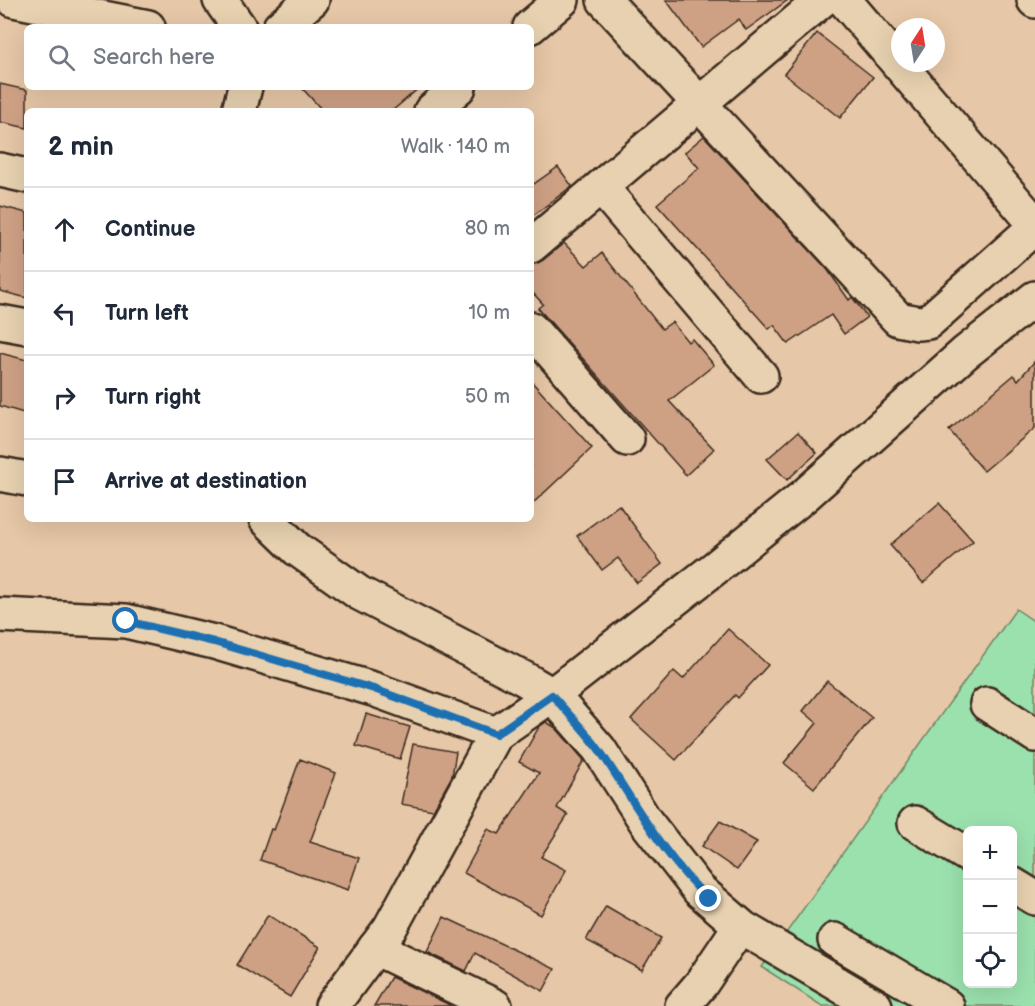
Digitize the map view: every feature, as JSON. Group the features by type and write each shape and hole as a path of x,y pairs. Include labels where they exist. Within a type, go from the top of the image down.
{"street":[{"path":"14,0 133,24"},
{"path":"220,0 237,24"},
{"path":"284,24 312,0"},
{"path":"534,24 562,0"},
{"path":"604,0 898,319 918,323 928,322 1035,225 844,0"},
{"path":"534,243 822,0"},
{"path":"240,108 244,90"},
{"path":"434,108 456,90"},
{"path":"0,170 24,175"},
{"path":"601,187 762,376"},
{"path":"332,1006 390,928 496,734 552,695 715,568 804,496 965,353 1035,298"},
{"path":"0,322 24,326"},
{"path":"534,332 627,439"},
{"path":"0,474 24,478"},
{"path":"269,522 297,549 359,593 552,695 599,749 628,796 674,861 699,890 740,926 875,1006"},
{"path":"0,615 126,621 214,642 374,689 496,734"},
{"path":"987,704 1035,735"},
{"path":"915,823 963,852"},
{"path":"1017,887 1035,898"},
{"path":"681,1006 701,984 740,926"},
{"path":"835,940 947,1006"},
{"path":"375,948 495,1006"}],"green space":[{"path":"1016,609 1035,622 1035,1006 822,1006 762,967"}],"building":[{"path":"666,0 788,0 746,30 739,19 701,47"},
{"path":"817,33 873,77 840,118 784,74"},
{"path":"0,84 27,90 24,127 0,122"},
{"path":"304,90 416,90 396,108 320,108"},
{"path":"704,136 827,269 849,300 852,297 867,317 844,334 831,315 788,344 774,325 769,329 657,204 699,168 685,152"},
{"path":"558,167 572,186 534,215 534,184"},
{"path":"0,206 24,212 24,297 0,291"},
{"path":"564,243 586,266 602,253 662,329 672,322 688,342 692,339 714,365 669,401 714,449 686,475 538,308 543,304 534,294 534,264 543,260"},
{"path":"0,353 24,359 24,413 0,406"},
{"path":"1035,361 1035,428 984,471 949,430 1014,375 1018,380"},
{"path":"534,384 592,448 534,502"},
{"path":"798,432 817,453 787,480 767,459"},
{"path":"939,503 973,541 923,583 890,545"},
{"path":"619,505 662,564 637,583 618,558 602,570 577,536"},
{"path":"728,629 768,665 738,698 735,695 676,760 631,719 674,671 683,679"},
{"path":"827,681 872,718 814,788 784,763 817,723 803,711"},
{"path":"366,714 410,727 400,759 356,746"},
{"path":"546,722 556,728 584,760 557,808 568,815 541,857 566,870 541,915 464,873 488,829 499,834 539,773 519,762 539,727"},
{"path":"413,744 456,752 452,776 433,810 401,804"},
{"path":"300,759 336,773 310,842 359,858 348,890 260,860 271,829 274,830"},
{"path":"720,821 757,842 737,870 702,846"},
{"path":"606,906 661,938 642,970 586,940"},
{"path":"268,915 320,947 290,997 237,965"},
{"path":"444,917 555,969 543,991 475,953 466,971 427,952"},
{"path":"391,977 450,1005 450,1006 374,1006"}],"route":[{"path":"126,621 214,642 374,689 496,734 552,695 599,749 674,861 709,899"}]}
